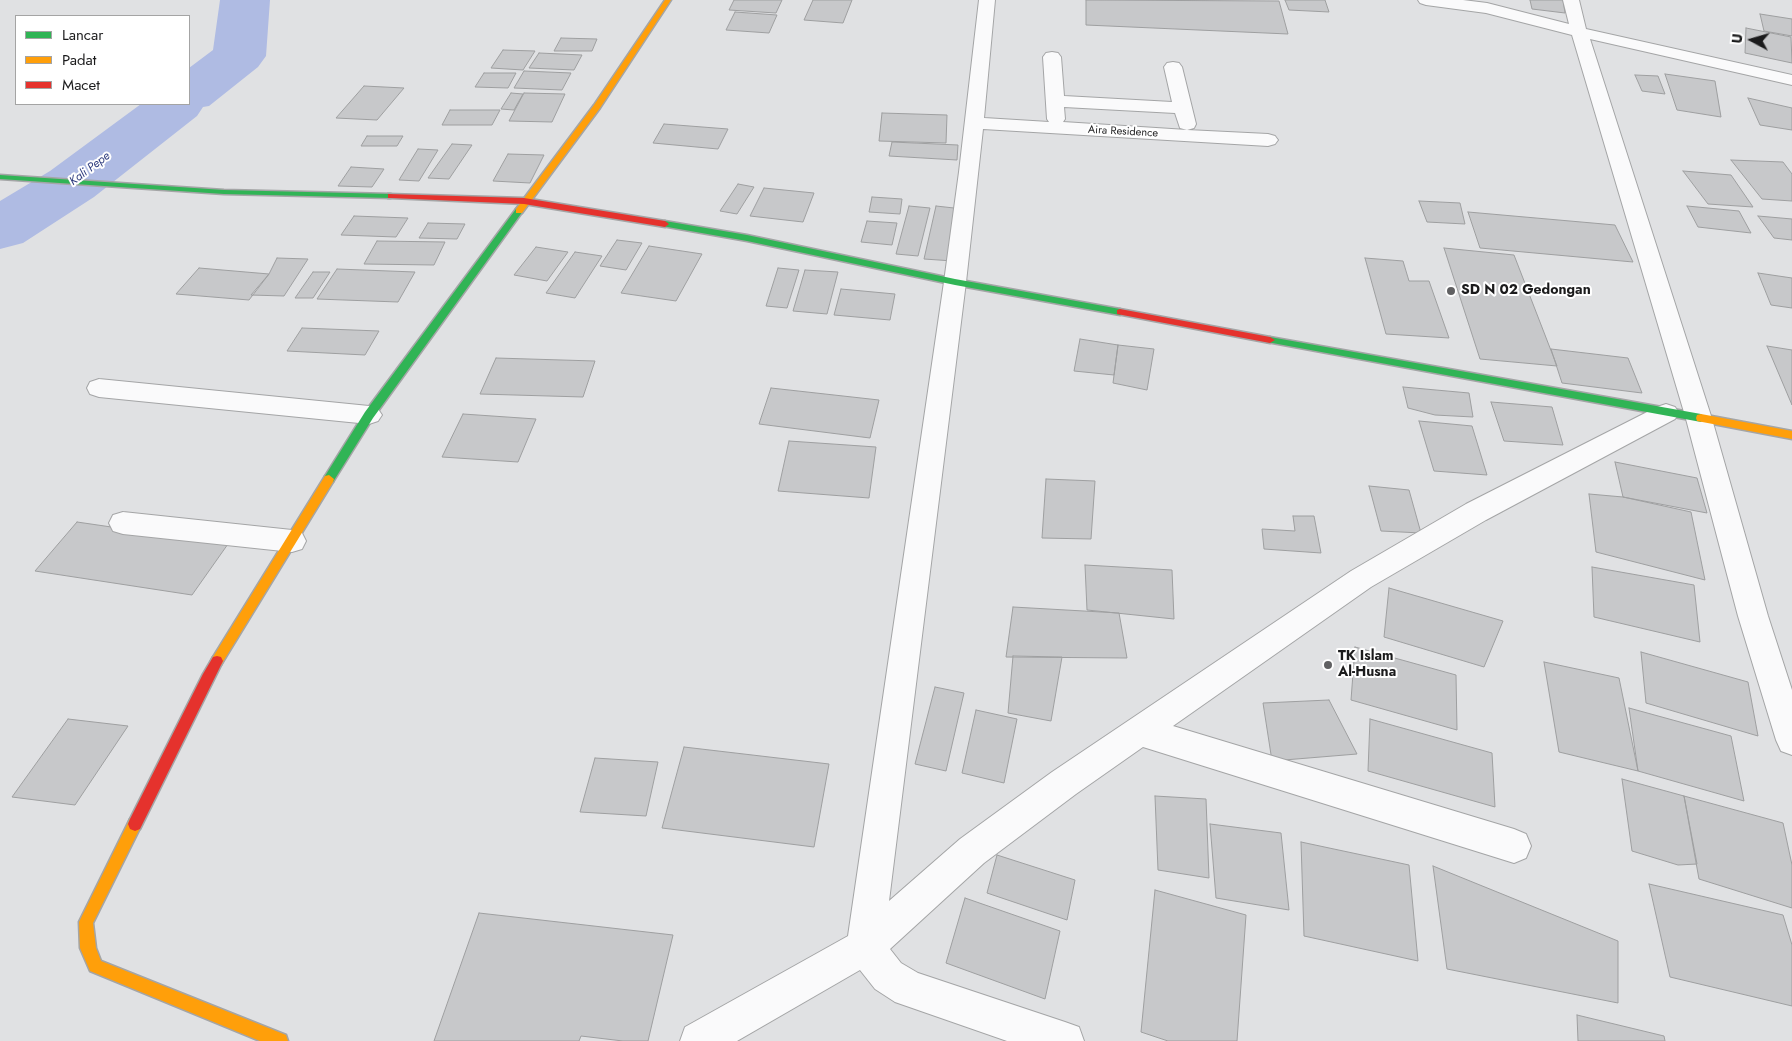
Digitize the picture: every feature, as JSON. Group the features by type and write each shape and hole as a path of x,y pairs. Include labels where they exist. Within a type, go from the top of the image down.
{"street":[{"path":"280,1041 95,966 88,948 86,922 207,678 369,415 524,201 596,106 668,0"},
{"path":"987,0 955,282 865,947 888,976 908,989 1065,1041"},
{"path":"1426,0 1487,8 1579,32 1792,80"},
{"path":"1571,0 1579,32 1699,418 1753,616 1792,740"},
{"path":"1052,57 1057,128"},
{"path":"1173,67 1189,136"},
{"path":"1055,101 1182,108"},
{"name":"Aira Residence","path":"974,123 1268,140"},
{"path":"0,177 224,192 524,201 747,238 955,282 1792,435"},
{"path":"99,388 369,415"},
{"path":"699,1041 865,947 972,851 1064,783 1361,579 1476,512 1666,413"},
{"path":"123,522 292,541"},
{"path":"1140,731 1514,846"}],"building":[{"path":"734,0 782,0 776,13 729,10"},
{"path":"813,0 852,0 843,23 804,20"},
{"path":"1086,0 1279,1 1288,34 1086,25"},
{"path":"1285,0 1325,0 1329,12 1289,10"},
{"path":"1530,0 1563,0 1565,13 1532,9"},
{"path":"735,12 777,15 769,33 726,30"},
{"path":"1760,14 1792,19 1792,36 1764,31"},
{"path":"1746,28 1791,37 1792,63 1745,53"},
{"path":"561,38 597,39 592,51 554,51"},
{"path":"503,50 535,51 523,70 491,68"},
{"path":"539,53 582,55 574,70 529,68"},
{"path":"524,71 571,73 562,90 514,88"},
{"path":"484,73 516,73 508,88 475,87"},
{"path":"1665,74 1715,81 1721,117 1677,110"},
{"path":"1635,75 1658,76 1665,94 1642,91"},
{"path":"364,86 404,88 377,120 336,118"},
{"path":"511,93 523,94 514,110 501,109"},
{"path":"524,93 565,94 552,122 509,121"},
{"path":"1748,98 1792,108 1792,130 1760,125"},
{"path":"450,110 500,110 492,125 442,125"},
{"path":"882,113 947,115 946,143 879,141"},
{"path":"664,124 728,129 718,149 653,143"},
{"path":"367,136 403,136 397,146 361,146"},
{"path":"892,142 958,145 957,160 889,156"},
{"path":"452,144 472,145 449,179 428,178"},
{"path":"418,149 438,150 419,181 399,180"},
{"path":"508,154 544,155 530,183 493,181"},
{"path":"1731,160 1783,162 1792,174 1792,201 1762,199"},
{"path":"351,167 384,169 372,187 338,186"},
{"path":"1683,171 1731,175 1753,207 1708,204"},
{"path":"738,184 754,187 737,214 720,211"},
{"path":"764,188 814,193 803,222 750,216"},
{"path":"872,197 902,199 900,214 869,212"},
{"path":"1419,201 1460,203 1465,224 1427,222"},
{"path":"909,206 930,208 918,256 896,254"},
{"path":"936,206 963,209 953,261 924,259"},
{"path":"1687,206 1739,211 1751,233 1698,227"},
{"path":"1468,212 1615,225 1633,262 1480,248"},
{"path":"354,216 408,218 396,237 341,235"},
{"path":"1758,216 1792,219 1792,240 1774,238"},
{"path":"867,221 897,223 892,245 861,242"},
{"path":"428,223 465,224 457,239 419,238"},
{"path":"617,240 642,243 626,270 600,266"},
{"path":"377,241 445,242 434,265 364,264"},
{"path":"649,246 702,254 676,301 621,293"},
{"path":"536,247 568,252 547,281 514,275"},
{"path":"1444,248 1514,255 1557,366 1480,359"},
{"path":"575,252 602,256 575,298 546,293"},
{"path":"277,258 308,259 284,296 251,295 269,274"},
{"path":"1365,258 1403,261 1409,281 1429,281 1449,338 1386,334"},
{"path":"199,268 269,274 249,300 176,294"},
{"path":"778,268 799,270 787,308 766,306"},
{"path":"337,269 415,272 398,302 317,299"},
{"path":"805,270 838,272 827,314 793,311"},
{"path":"313,272 330,272 313,298 295,298"},
{"path":"1758,273 1792,278 1792,308 1771,305"},
{"path":"841,289 895,294 890,320 834,315"},
{"path":"302,328 379,331 365,355 287,351"},
{"path":"1080,339 1118,345 1114,375 1074,371"},
{"path":"1118,345 1154,349 1147,390 1113,383"},
{"path":"1767,346 1792,350 1792,405"},
{"path":"1551,349 1628,358 1642,393 1562,383"},
{"path":"496,358 595,361 583,397 480,394"},
{"path":"1403,387 1469,393 1473,417 1435,415 1408,408"},
{"path":"771,388 879,400 870,438 759,424"},
{"path":"1491,402 1552,407 1563,445 1504,441"},
{"path":"463,414 536,419 518,462 442,457"},
{"path":"1419,421 1472,426 1487,475 1434,471"},
{"path":"789,441 876,447 869,498 778,491"},
{"path":"1615,462 1697,478 1707,513 1623,497"},
{"path":"1046,479 1095,481 1091,539 1042,538"},
{"path":"1369,486 1409,490 1421,533 1381,531"},
{"path":"1589,494 1623,497 1691,512 1705,580 1596,552"},
{"path":"1293,516 1314,516 1321,553 1264,549 1262,529 1295,531"},
{"path":"77,522 228,544 192,595 35,571"},
{"path":"1085,565 1172,570 1174,619 1087,610"},
{"path":"1592,567 1694,585 1700,642 1594,617"},
{"path":"1389,588 1503,621 1484,667 1384,637"},
{"path":"1013,607 1119,613 1127,658 1006,657"},
{"path":"1355,647 1456,675 1457,730 1351,700"},
{"path":"1641,652 1748,682 1758,736 1646,703"},
{"path":"1013,656 1062,657 1051,721 1008,713"},
{"path":"1544,662 1619,678 1638,771 1559,752"},
{"path":"935,687 964,693 946,771 915,764"},
{"path":"1329,700 1357,754 1272,761 1263,703"},
{"path":"1629,708 1731,736 1744,801 1638,771"},
{"path":"976,710 1017,719 1004,783 962,773"},
{"path":"68,719 128,726 75,805 12,797"},
{"path":"1370,719 1492,753 1495,807 1368,771"},
{"path":"684,747 829,764 814,847 662,828"},
{"path":"595,758 658,762 646,816 580,812"},
{"path":"1622,779 1684,796 1697,864 1678,865 1632,851"},
{"path":"1155,796 1206,799 1209,878 1158,870"},
{"path":"1684,796 1783,823 1792,865 1792,908 1699,879"},
{"path":"1210,824 1281,833 1289,910 1216,898"},
{"path":"1301,842 1409,865 1418,961 1304,936"},
{"path":"997,855 1075,880 1067,920 987,893"},
{"path":"1433,866 1618,941 1618,1003 1447,969"},
{"path":"1649,884 1783,915 1792,945 1792,1006 1670,977"},
{"path":"1155,890 1246,915 1237,1041 1168,1041 1141,1032"},
{"path":"965,898 1060,931 1045,999 946,963"},
{"path":"479,913 673,935 648,1041 623,1041 581,1036 579,1041 434,1041"},
{"path":"1577,1015 1664,1036 1665,1041 1578,1041"}],"waterway":[{"name":"Kali Pepe","path":"190,93 239,56 245,0"},
{"name":"Kali Pepe","path":"0,229 72,184 176,105"}],"traffic: fast":[{"path":"0,177 224,192 391,196"},
{"path":"329,479 369,415 519,211"},
{"path":"665,224 747,238 955,282 1120,312"},
{"path":"1270,340 1701,418"}],"traffic: slow":[{"path":"519,211 597,106 668,0"},
{"path":"1701,418 1792,435"},
{"path":"217,661 329,479"},
{"path":"135,824 86,922 88,948 95,966 280,1041"}],"traffic: jam":[{"path":"391,196 524,201 665,224"},
{"path":"1120,312 1270,340"},
{"path":"135,824 217,661"}],"place":[{"name":"SD N 02 Gedongan","path":"1451,291"},
{"name":"TK Islam Al-Husna","path":"1328,665"}]}
